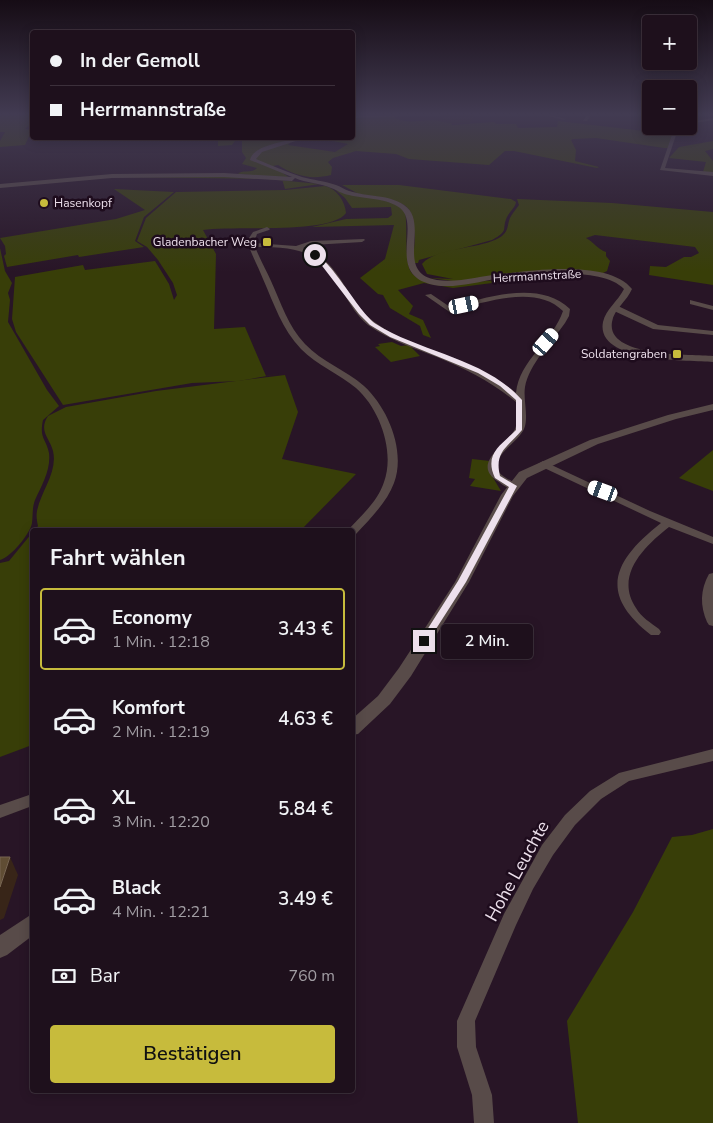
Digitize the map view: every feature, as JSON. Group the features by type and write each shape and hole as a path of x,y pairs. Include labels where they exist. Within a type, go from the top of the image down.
{"street":[{"name":"Herrmannstraße","path":"272,167 300,178 333,186 348,193 391,201 403,206 408,215 411,234 411,267 419,276 439,282 455,283 510,276 600,274 617,278 628,287 625,296 609,318 607,329 612,337 626,348 661,357 713,359"},
{"path":"663,167 662,169 713,174"},
{"path":"0,186 112,176 224,175 300,178"},
{"path":"267,228 251,236 251,245 280,314 293,335 310,352 361,388 377,405 384,419 389,438 390,478 384,491 355,528"},
{"path":"296,248 317,242 362,240"},
{"path":"251,245 296,248 315,255 323,262 361,313 372,324 392,336 480,372 502,385 519,400"},
{"path":"429,295 450,310 523,295 551,299 566,309 566,318 546,342 525,375 519,391 519,430 497,452 494,463 497,477 513,486"},
{"path":"693,302 713,308"},
{"path":"615,308 656,327 713,333"},
{"path":"355,726 384,700 405,672 462,582 513,486 523,475 543,464 610,437 672,417 713,407"},
{"path":"543,464 713,542"},
{"path":"655,632 629,607 624,593 623,579 628,561 633,553 667,522"},
{"path":"713,577 708,593 708,606 713,622"},
{"name":"Hohe Leuchte","path":"484,1123 484,1100 465,1040 466,1021 517,904 547,853 573,815 598,793 625,777 713,755"},
{"path":"0,812 30,801"},
{"path":"0,948 30,926"}],"green space":[{"path":"255,167 275,167 290,178 238,174 257,168"},
{"path":"282,167 332,167 331,175 303,176"},
{"path":"704,167 713,167 713,173 703,172"},
{"path":"224,175 264,179 120,177"},
{"path":"282,180 320,184 285,189"},
{"path":"342,185 399,185 511,199 516,202 505,221 503,232 498,237 413,263 415,239 410,211 398,202 389,199 347,192 340,189 357,193"},
{"path":"325,186 337,193 344,204 346,213 337,220 301,227 203,230 216,254 214,329 245,327 266,376 284,373 239,381 192,383 63,405 16,332 12,319 15,277 83,265 85,270 155,261 169,284 174,300 177,295 173,283 147,247 137,241 146,218 176,192 285,190"},
{"path":"332,187 394,203 405,211 409,267 411,272 420,279 436,283 452,283 548,276 453,288 424,283 398,290 413,306 409,314 423,320 431,338 423,335 420,326 390,308 383,295 378,294 360,278 385,259 394,225 312,227 346,219 388,218 392,215 391,207 352,208 345,198"},
{"path":"114,189 174,192 144,217 135,241 144,247 79,257 78,255 7,267 4,256 6,254 5,246 0,238 116,219 145,210"},
{"path":"517,199 612,203 713,212 713,285 649,275 650,266 666,267 684,257 691,257 699,253 695,247 595,235 586,238 606,252 606,256 610,261 607,271 603,273 543,273 461,282 429,278 453,279 427,274 422,264 429,258 449,251 484,244 502,236 507,230 511,216 519,205"},
{"path":"0,248 5,271 12,283 8,293 10,300 8,322 47,390 59,406 43,420 42,431 48,448 49,465 34,503 31,528 14,550 0,560"},
{"path":"392,342 401,346 409,345 420,356 391,362 375,347 380,346 378,344"},
{"path":"285,375 298,412 282,459 356,474 303,528 36,528 37,511 51,474 54,459 52,446 44,430 45,421 48,416 66,407 156,391"},
{"path":"713,450 713,491 679,478"},
{"path":"472,459 490,461 492,476 501,491 470,486 475,479 469,478"},
{"path":"30,535 30,746 0,757 0,563 9,561"},
{"path":"713,829 713,1123 578,1123 567,1021 633,912 672,837 692,835"}],"building":[{"path":"0,857 10,857 0,887"}],"place":[{"name":"Hasenkopf","path":"44,203"},
{"name":"Gladenbacher Weg","path":"267,242"},
{"name":"Soldatengraben","path":"677,354"}],"route":[{"path":"315,255 320,258 361,313 372,324 392,336 480,372 502,385 519,400 519,430 497,452 494,458 494,470 497,477 513,486 507,494 462,582 424,641"}]}
